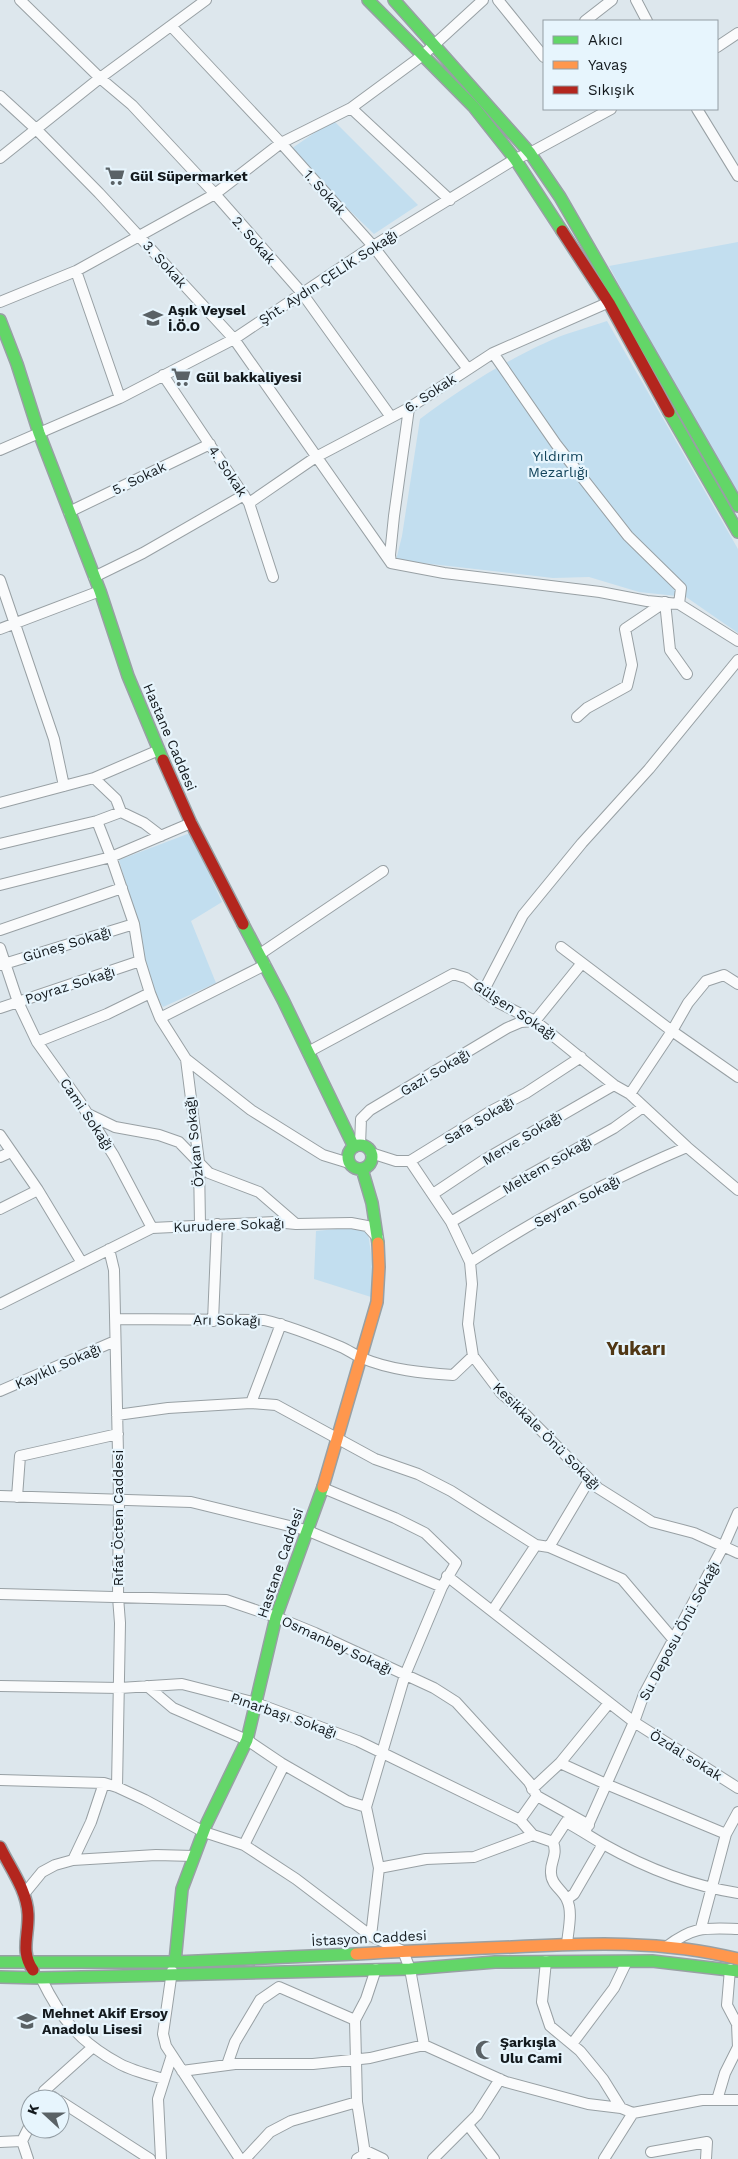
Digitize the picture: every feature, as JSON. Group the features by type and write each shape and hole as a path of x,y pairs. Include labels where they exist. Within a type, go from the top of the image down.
{"street":[{"name":"2. Sokak","path":"20,0 100,78 132,105 215,194 302,293 391,417"},
{"path":"0,158 100,78 206,0"},
{"path":"368,0 473,106 515,159 614,300 642,365 738,532"},
{"path":"394,0 433,46 530,152 560,197 614,300 738,506"},
{"path":"0,302 76,271 215,194 281,143 352,108 423,55 483,0"},
{"path":"498,0 543,54"},
{"path":"586,20 612,0"},
{"path":"636,0 646,20"},
{"name":"1. Sokak","path":"171,26 374,246 468,369"},
{"path":"718,46 738,33"},
{"name":"3. Sokak","path":"0,96 36,129 140,236 234,339 391,563"},
{"path":"352,108 450,200"},
{"path":"588,110 594,118"},
{"name":"Şht. Aydın ÇELİK Sokağı","path":"0,450 120,398 234,339 374,246 515,159 609,110"},
{"path":"698,110 738,176"},
{"path":"76,271 120,398"},
{"name":"6. Sokak","path":"94,577 246,499 316,457 409,408 493,353 614,300"},
{"name":"Hastane Caddesi","path":"0,320 17,364 39,433 100,591 128,676 159,750 191,823 357,1146"},
{"path":"493,353 556,444 628,536 681,588 679,604"},
{"name":"4. Sokak","path":"163,375 246,499 273,577"},
{"path":"409,408 394,516 390,555 391,563 444,573 600,592 679,604 738,641"},
{"name":"5. Sokak","path":"69,512 210,444"},
{"path":"0,580 54,739 64,786"},
{"path":"0,629 100,591"},
{"path":"665,602 670,650 687,674"},
{"path":"577,717 587,708 627,686 632,665 625,629 665,602"},
{"path":"484,990 523,915 582,843 649,769 738,660"},
{"path":"0,803 94,778 159,750"},
{"path":"94,778 116,799 121,812 144,823 161,836"},
{"path":"0,844 97,822 121,812"},
{"path":"97,822 134,924 140,961 150,994 160,1018 186,1059 251,1110 323,1155 349,1163 355,1169 362,1169 371,1162 371,1153"},
{"path":"0,885 111,857 191,823"},
{"path":"260,954 382,871"},
{"path":"0,930 122,888"},
{"name":"Güneş Sokağı","path":"3,964 134,924"},
{"path":"561,947 672,1031 738,1077"},
{"name":"Cami Sokağı","path":"0,948 3,964 37,1042 114,1156 152,1228"},
{"name":"Poyraz Sokağı","path":"0,1008 140,961"},
{"path":"535,1021 582,963"},
{"path":"160,1018 265,966"},
{"name":"Gülşen Sokağı","path":"308,1052 453,974 466,978 484,990 498,1003 535,1021 614,1085 630,1094 687,1147 738,1190"},
{"path":"630,1094 672,1031 688,1003 706,981 724,975 738,984"},
{"path":"37,1042 107,1014 150,994"},
{"name":"Gazi Sokağı","path":"357,1146 361,1119 370,1110 507,1028 520,1022 535,1021"},
{"name":"Safa Sokağı","path":"410,1161 491,1111 526,1093 581,1058"},
{"name":"Özkan Sokağı","path":"186,1059 200,1162 200,1225"},
{"name":"Merve Sokağı","path":"433,1194 484,1160 614,1085"},
{"name":"Meltem Sokağı","path":"451,1222 531,1174 614,1128 643,1107"},
{"path":"87,1114 115,1127 160,1135 179,1142 209,1173 259,1192 296,1224"},
{"path":"0,1135 38,1190 82,1263"},
{"path":"349,1163 348,1156 357,1146 367,1148 371,1153 396,1161 410,1161 451,1222 470,1262 472,1284 468,1324 473,1356"},
{"name":"Seyran Sokağı","path":"470,1262 580,1197 687,1147"},
{"path":"0,1156 11,1152"},
{"name":"Hastane Caddesi","path":"175,1962 182,1889 204,1832 247,1740 276,1617 306,1530 323,1488 376,1302 380,1273 379,1239 370,1194 362,1169"},
{"path":"0,1208 38,1190"},
{"name":"Kurudere Sokağı","path":"0,1304 152,1228 275,1222 296,1224 351,1223 366,1226 379,1239"},
{"path":"214,1320 217,1224"},
{"name":"Rıfat Öcten Caddesi","path":"109,1249 114,1270 116,1319 119,1498 118,1597 120,1688 117,1787"},
{"name":"Arı Sokağı","path":"116,1319 264,1320 281,1324 343,1348 361,1358 392,1368 453,1376 473,1356"},
{"path":"251,1403 281,1324"},
{"name":"Kayıklı Sokağı","path":"0,1391 115,1341"},
{"name":"Kesikkale Önü Sokağı","path":"473,1356 501,1394 523,1412 598,1488 652,1522 694,1533 738,1553"},
{"path":"117,1415 168,1408 251,1403 276,1405 375,1459 418,1474 451,1490 536,1545 549,1547 609,1572 622,1580 673,1639"},
{"path":"17,1496 20,1456 118,1434"},
{"path":"549,1547 589,1480"},
{"path":"323,1488 395,1518 425,1534 456,1563 447,1576 405,1675 366,1806 378,1868 371,1936"},
{"path":"0,1496 119,1498 191,1502 306,1530 442,1587"},
{"name":"Su Deposu Önü Sokağı","path":"587,1828 634,1722 644,1694 724,1545 738,1513"},
{"path":"492,1610 536,1545"},
{"name":"Özdal sokak","path":"447,1576 634,1722 738,1788"},
{"name":"Osmanbey Sokağı","path":"0,1594 226,1600 276,1617 434,1688 456,1702 499,1748 535,1792"},
{"name":"Pınarbaşı Sokağı","path":"0,1686 120,1688 182,1684 256,1703 358,1741 520,1820"},
{"path":"147,1686 173,1708 247,1740 284,1765 347,1801 366,1806"},
{"path":"553,1842 533,1835 520,1820 535,1792 610,1703"},
{"path":"560,1763 726,1834"},
{"path":"244,1845 284,1765"},
{"path":"0,1780 104,1783 117,1787 204,1832 244,1845 296,1879 371,1936 403,1951 410,1969 424,2045"},
{"path":"73,1860 91,1822 104,1783"},
{"path":"535,1792 587,1828 603,1844 660,1871 713,1889 738,1893"},
{"path":"700,1928 713,1889 726,1834 738,1812"},
{"path":"553,1842 566,1822 587,1828"},
{"path":"378,1868 426,1859 474,1857 533,1835"},
{"path":"553,1842 556,1851 550,1874 557,1888 567,1899 569,1914 567,1944"},
{"path":"567,1899 574,1894 603,1844"},
{"path":"0,1847 24,1894 28,1912 26,1963 41,1978 56,2008 82,2040 121,2065 164,2079"},
{"path":"24,1894 42,1872 55,1865 73,1860 156,1855 194,1856"},
{"path":"666,1946 700,1928 738,1929"},
{"name":"İstasyon Caddesi","path":"0,1962 175,1962 567,1944 666,1946 738,1959"},
{"path":"546,1961 542,2002 550,2026 580,2051 603,2079 621,2108"},
{"path":"0,1977 41,1978 410,1969 495,1962 546,1961 652,1961 734,1970 727,2005 737,2024 738,2047 725,2073 718,2100"},
{"path":"572,2044 614,1988 627,1961"},
{"path":"175,1962 171,1974 163,2034 166,2046 240,2159"},
{"path":"357,2159 365,2154 357,2102 355,2020 366,1999 376,1969"},
{"path":"227,2065 235,2042 260,2000 279,1987 355,2020"},
{"path":"182,2071 227,2065 313,2064 356,2060 424,2045 500,2079 588,2104 621,2108 633,2113 702,2100 738,2100"},
{"path":"49,2089 93,2047"},
{"path":"161,2159 158,2099 172,2055"},
{"path":"433,2159 468,2125 500,2079"},
{"path":"245,2159 270,2132 291,2121 357,2102"},
{"path":"70,2108 150,2159"},
{"path":"604,2159 633,2113"},
{"path":"468,2125 494,2159"},
{"path":"0,2142 22,2141 28,2159"},
{"path":"651,2152 707,2142 706,2159"},
{"path":"364,2150 383,2159"}],"green space":[{"path":"333,120 418,205 374,234 288,151"},
{"path":"738,242 738,507 609,266"},
{"name":"Yıldırım Mezarlığı","path":"607,321 738,549 738,633 686,597 639,592 589,577 553,578 396,560 402,536 420,419 465,387 512,359 560,336"},
{"path":"190,833 222,902 191,921 216,983 163,1007 157,998 144,965 142,937 119,860"},
{"path":"367,1226 374,1274 371,1297 314,1279 316,1231"}],"traffic: fast":[{"path":"368,0 473,106 515,159 562,231"},
{"path":"394,0 530,153 560,197 738,506"},
{"path":"0,320 17,364 39,433 100,591 128,676 163,760"},
{"path":"669,412 738,532"},
{"path":"243,924 283,1000 354,1147"},
{"path":"360,1145 369,1148 372,1157 369,1166 360,1169 351,1166 348,1157 351,1148 360,1145"},
{"path":"362,1169 372,1203 378,1243"},
{"path":"175,1962 182,1889 206,1825 247,1740 276,1617 323,1487"},
{"path":"0,1962 175,1962 356,1954"},
{"path":"0,1977 41,1978 410,1969 495,1962 652,1961 738,1971"}],"traffic: slow":[{"path":"323,1487 377,1302 378,1243"},
{"path":"356,1954 626,1944 682,1949 738,1959"}],"traffic: jam":[{"path":"562,231 609,303 669,412"},
{"path":"163,760 191,823 243,924"},
{"path":"0,1847 25,1896 28,1914 26,1950 33,1970"}],"place":[{"name":"Gül Süpermarket","path":"115,176"},
{"name":"Aşık Veysel İ.Ö.O","path":"153,318"},
{"name":"Gül bakkaliyesi","path":"181,377"},
{"name":"Mehnet Akif Ersoy Anadolu Lisesi","path":"27,2021"},
{"name":"Şarkışla Ulu Cami","path":"485,2050"}],"district":[{"name":"Yukarı","path":"636,1348"}]}
